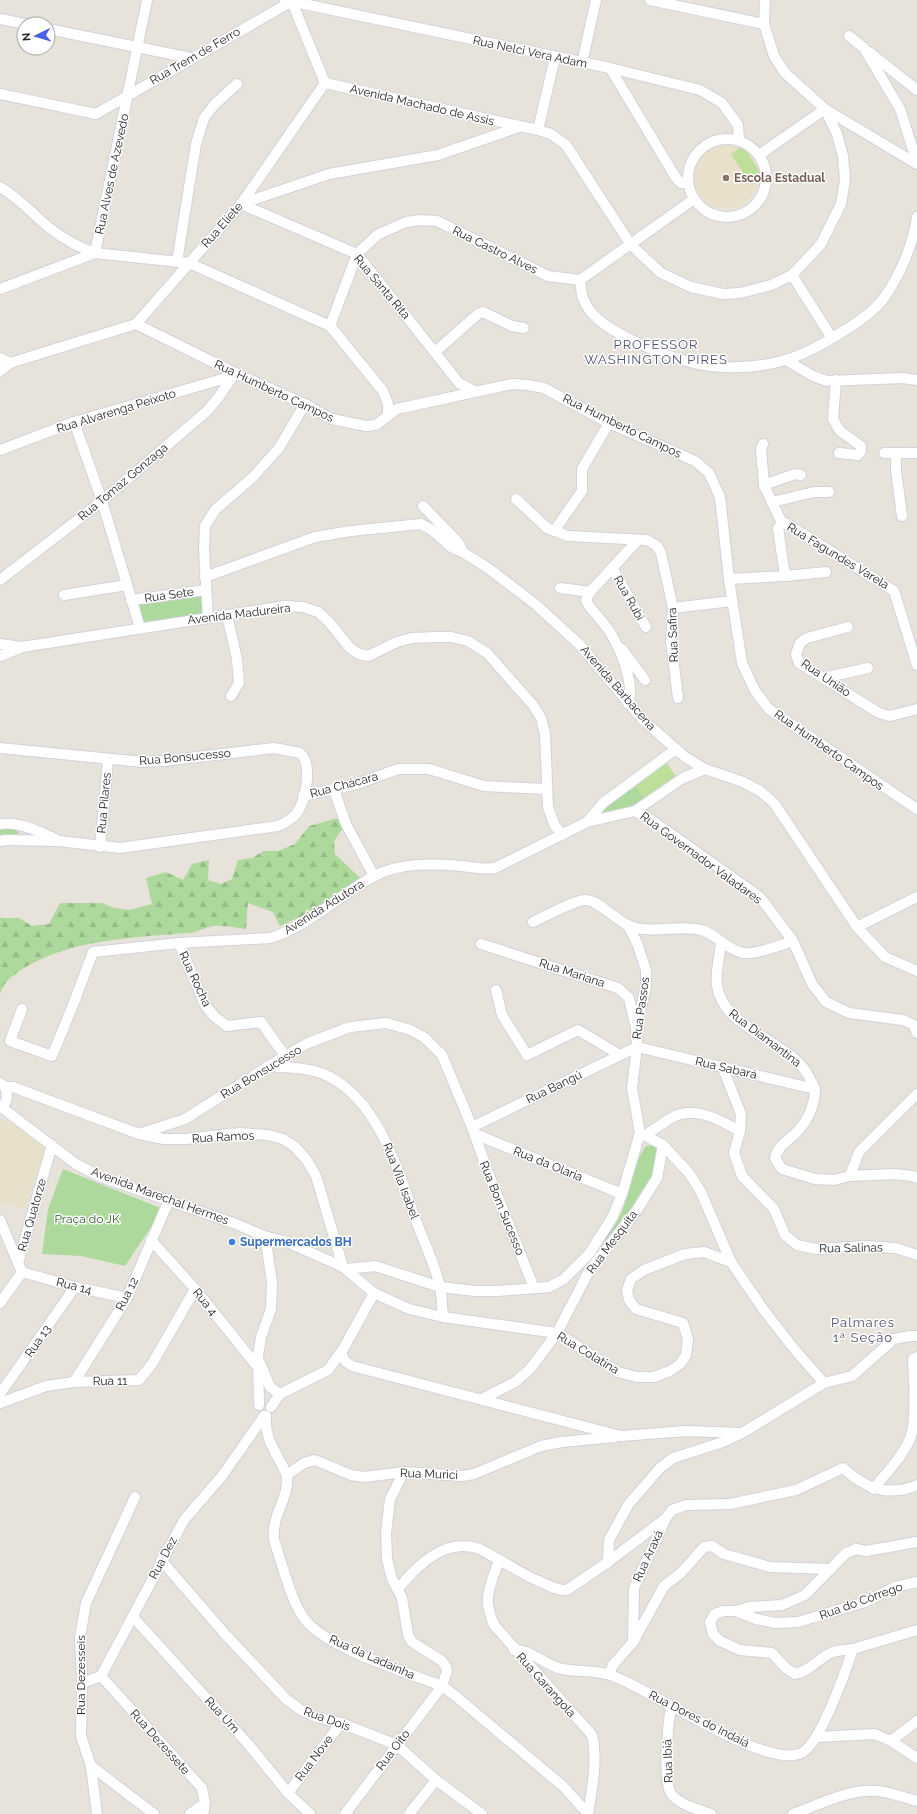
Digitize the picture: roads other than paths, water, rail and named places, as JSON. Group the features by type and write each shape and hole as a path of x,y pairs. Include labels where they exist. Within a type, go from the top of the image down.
{"street":[{"name":"Rua Alves de Azevedo","path":"95,254 147,0"},
{"path":"291,0 325,83"},
{"name":"Rua Nelci Vera Adam","path":"291,0 610,68 700,90 722,103 738,124 740,140"},
{"name":"Rua Trem de Ferro","path":"0,94 96,114 291,0"},
{"path":"582,63 596,0"},
{"path":"650,0 764,24"},
{"name":"Avenida Machado de Assis","path":"325,83 551,134 566,145 631,245 661,273 680,283 708,292 723,294 740,293 772,286 792,275 821,244 841,204 845,180 843,156 837,134 825,109 785,73 774,56 764,24 765,0"},
{"path":"0,19 16,22"},
{"path":"56,31 191,58"},
{"path":"850,36 917,90"},
{"path":"864,48 900,109 917,163"},
{"path":"538,130 555,57"},
{"path":"610,68 676,178 681,182 688,183"},
{"name":"Rua Eliete","path":"136,324 241,204 325,83"},
{"path":"177,262 196,144 204,118 214,105 237,84"},
{"path":"759,155 825,109 917,163"},
{"name":"Avenida Machado de Assis","path":"241,204 330,174 438,155 519,127"},
{"path":"726,138 740,140 751,146 759,155 764,165 766,176 765,188 761,198 749,210 733,217 722,217 711,214 701,208 694,199 688,183 688,170 693,157 702,147 713,140 726,138"},
{"path":"0,187 15,196 36,217 60,236 78,247 95,254 189,263 330,326 383,391 388,404 388,416"},
{"path":"694,199 580,280 583,299 594,315 621,334 656,351 698,363 721,367 765,365 786,360 832,338 866,317 884,298 909,251 917,217"},
{"name":"Rua Santa Rita","path":"241,204 358,254 459,383 476,392"},
{"name":"Rua Castro Alves","path":"330,326 358,254 376,235 406,222 422,220 437,221 548,276 580,280"},
{"path":"0,289 95,254"},
{"path":"792,275 832,338"},
{"path":"435,352 478,314 483,312 512,326 524,328"},
{"path":"0,371 10,363 136,324"},
{"name":"Rua Humberto Campos","path":"136,324 234,374 305,404 332,419 366,426 376,425 397,410 512,384 528,384 544,388 609,422 695,460 709,473 720,498 728,579 742,663 755,691 769,709 917,809"},
{"path":"0,358 10,363"},
{"path":"786,360 813,376 827,380 916,378"},
{"name":"Rua Alvarenga Peixoto","path":"0,450 74,422 234,374"},
{"name":"Rua Tomaz Gonzaga","path":"0,580 102,501 207,411 218,398 234,374"},
{"path":"836,380 832,418 840,432 861,446 862,451 858,455 839,453"},
{"path":"208,617 204,550 205,526 215,510 253,477 279,448 305,404"},
{"path":"74,422 102,501 140,628"},
{"path":"554,531 582,491 582,469 609,422"},
{"path":"763,444 761,449 764,485 782,523"},
{"path":"884,453 917,453"},
{"path":"896,453 896,470 902,516"},
{"path":"764,485 795,474 800,475"},
{"path":"772,502 814,492 829,492"},
{"name":"Rua Safira","path":"516,499 547,528 568,536 647,540 657,546 661,553 673,608 671,641 678,698"},
{"path":"423,506 457,541 464,553"},
{"name":"Rua Fagundes Varela","path":"785,576 778,528 782,523 787,524 894,591 912,633 917,665"},
{"name":"Avenida Barbacena","path":"205,577 315,537 350,531 421,524 432,530 450,547 464,553 488,568 535,604 579,644 628,704 643,720 676,749 705,769 743,782 760,791 774,803 858,927 885,957 917,971"},
{"path":"638,540 590,592 586,600 645,680"},
{"name":"Rua Rubi","path":"612,568 646,627"},
{"name":"Rua Fagundes Varela","path":"728,579 826,572"},
{"name":"Rua Sete","path":"64,595 127,585"},
{"path":"560,588 590,592"},
{"name":"Rua Sete","path":"131,600 206,590"},
{"path":"673,608 732,601"},
{"name":"Avenida Madureira","path":"0,644 22,647 285,606 303,607 318,612 330,622 350,648 359,654 368,656 397,642 412,638 451,637 468,641 487,653 533,705 541,718 545,734 548,807 554,824 562,835"},
{"path":"227,615 237,659 239,683 231,696"},
{"name":"Rua União","path":"848,626 807,638 800,643 796,654 799,663 879,713 890,716 917,709"},
{"path":"615,640 631,685 628,704"},
{"path":"0,656 22,647"},
{"path":"823,678 868,668"},
{"name":"Rua Bonsucesso","path":"0,748 108,760 164,762 274,748 289,750 302,754 307,764 306,790 303,796"},
{"path":"587,822 603,803 676,749"},
{"name":"Rua Pilares","path":"100,847 108,760"},
{"name":"Rua Chácara","path":"59,841 100,847 120,848 278,826 288,822 297,814 303,796 357,784 398,769 429,769 484,786 547,789"},
{"path":"635,811 683,778 705,769"},
{"path":"334,790 346,824 374,876"},
{"name":"Avenida Adutora","path":"22,1008 10,1041 52,1056 93,952 179,943 270,938 279,935 309,919 374,876 389,870 419,864 489,869 495,868 587,822 635,811"},
{"name":"Rua Governador Valadares","path":"635,811 650,818 760,897 793,941 812,984 826,1002 849,1013 903,1020 914,1025 917,1033"},
{"path":"0,824 6,823 24,826 59,841"},
{"path":"0,841 59,841"},
{"path":"858,927 917,897"},
{"path":"533,922 574,903 587,900 604,908 628,925 644,928 700,930 710,934 721,943 742,953 753,953 793,941"},
{"name":"Rua Passos","path":"628,925 637,943 646,970 646,987 636,1028 637,1048"},
{"name":"Rua Rocha","path":"179,943 206,1005 214,1016 227,1026 261,1022 285,1056"},
{"name":"Rua Diamantina","path":"721,943 717,985 725,1007 734,1017 784,1050 806,1069 815,1089"},
{"name":"Rua Mariana","path":"481,944 618,988 629,998 636,1028"},
{"path":"496,990 502,1015 527,1055 578,1030 620,1054"},
{"name":"Rua Bonsucesso","path":"139,1134 185,1119 268,1066 308,1043 350,1027 386,1023 411,1030 425,1038 442,1055 473,1130"},
{"path":"344,1268 375,1266 440,1287 475,1292 549,1286 564,1279 589,1254 612,1218 643,1134 632,1088 637,1048"},
{"name":"Rua Sabará","path":"637,1048 722,1066 815,1089"},
{"name":"Rua Bangú","path":"473,1130 620,1054 637,1048"},
{"name":"Rua Vila Isabel","path":"268,1066 311,1071 328,1076 354,1095 370,1115 384,1137 395,1161 440,1287 443,1317"},
{"name":"Rua Salinas","path":"722,1066 741,1114 740,1131 734,1153 742,1176 774,1209 784,1235 797,1245 816,1250 866,1246 896,1248 917,1254"},
{"path":"1,1107 7,1098 3,1085 13,1087 139,1134"},
{"path":"815,1089 811,1112 796,1132 777,1150 775,1158 782,1169 815,1179 834,1180 850,1176 894,1174 917,1178"},
{"path":"850,1176 859,1152 917,1094"},
{"name":"Avenida Marechal Hermes","path":"1,1107 76,1164 101,1177 169,1200 264,1236 287,1242 344,1268"},
{"path":"643,1134 676,1116 692,1113 709,1115 740,1131"},
{"name":"Rua da Olaria","path":"473,1130 622,1194"},
{"name":"Rua Bom Sucesso","path":"473,1130 534,1288"},
{"name":"Rua Ramos","path":"139,1134 164,1139 186,1139 239,1133 268,1135 283,1139 294,1146 306,1159 316,1176 344,1268"},
{"path":"643,1134 663,1145 688,1172 700,1190 731,1262 781,1332 824,1383"},
{"name":"Rua Quatorze","path":"0,1303 20,1267 52,1145"},
{"name":"Rua Mesquita","path":"482,1399 515,1382 525,1373 557,1333 588,1271 636,1210 656,1178 663,1145"},
{"name":"Rua 12","path":"74,1382 127,1298 169,1200"},
{"path":"0,1220 20,1267"},
{"path":"264,1236 272,1283 271,1309 261,1337 257,1361 265,1411 266,1431 287,1475"},
{"name":"Rua 4","path":"151,1240 195,1288 257,1361"},
{"path":"268,1262 277,1249 287,1242"},
{"name":"Rua Colatina","path":"344,1268 374,1293 409,1309 443,1317 557,1333 618,1372 637,1377 654,1377 670,1371 680,1364 686,1355 688,1339 683,1323 636,1309 629,1300 627,1290 631,1279 644,1270 685,1254 704,1252 731,1262"},
{"name":"Rua 14","path":"20,1267 75,1287 127,1298"},
{"name":"Rua 13","path":"0,1394 75,1287"},
{"name":"Rua 11","path":"0,1403 46,1386 74,1382 139,1380 152,1364 195,1288"},
{"path":"328,1370 343,1349 374,1293"},
{"path":"608,1562 609,1540 628,1505 660,1468 673,1458 724,1442 742,1433 824,1383 852,1376 894,1339 917,1336"},
{"path":"343,1349 341,1353 343,1358 352,1366"},
{"path":"873,1489 898,1460 911,1438 915,1408 913,1359 917,1357"},
{"path":"257,1361 266,1380 273,1390 280,1394"},
{"path":"265,1411 280,1394 328,1370 352,1366 621,1436"},
{"name":"Rua Dez","path":"101,1676 133,1617 161,1560 184,1520 222,1476 253,1433 265,1411"},
{"name":"Rua Murici","path":"287,1475 304,1463 315,1460 351,1475 364,1477 404,1472 462,1476 474,1474 541,1446 562,1442 686,1431 742,1433"},
{"path":"398,1589 419,1566 433,1555 446,1549 466,1546 478,1548 532,1578 561,1591 567,1590 608,1562 666,1518 672,1510 686,1505 730,1504 796,1490 843,1468 873,1489 893,1492 917,1485"},
{"path":"404,1472 390,1499 386,1533 389,1569 398,1589 404,1609 405,1628 412,1642 442,1661 446,1667 447,1671 442,1686"},
{"name":"Rua da Ladainha","path":"287,1475 287,1486 274,1520 274,1540 296,1605 306,1622 321,1634 349,1650 442,1686 564,1787 588,1814"},
{"name":"Rua Dezesseis","path":"97,1814 91,1766 81,1736 82,1683 80,1637 86,1603 135,1497"},
{"name":"Rua Araxá","path":"634,1642 634,1588 666,1518"},
{"path":"917,1542 866,1551 856,1549 846,1553 805,1595 782,1605 750,1607 736,1611 723,1611 715,1614 710,1622 713,1634 720,1641 740,1650 772,1653 786,1668 795,1674 808,1670 834,1651 853,1649 917,1630"},
{"path":"609,1674 613,1665 634,1642 664,1586 681,1573 704,1547 712,1546 724,1554 770,1567 830,1569"},
{"name":"Rua Dois","path":"161,1560 224,1634 286,1699 301,1710 316,1717 341,1723 397,1745 436,1780 478,1813"},
{"name":"Rua Garangola","path":"499,1560 487,1595 488,1610 494,1625 514,1650 592,1735 595,1747 595,1761 588,1814"},
{"name":"Rua do Córrego","path":"736,1611 756,1619 775,1623 798,1622 858,1604 895,1587 917,1582"},
{"name":"Rua Um","path":"133,1617 250,1745 288,1793 310,1814"},
{"name":"Rua Dores do Indaiá","path":"514,1650 525,1651 544,1663 561,1669 609,1674 638,1687 745,1745 787,1756 803,1752 816,1737 843,1681 853,1649"},
{"path":"82,1683 101,1676"},
{"name":"Rua Dezessete","path":"101,1676 202,1788 205,1803 203,1814"},
{"name":"Rua Oito","path":"345,1814 442,1686"},
{"name":"Rua Ibiá","path":"671,1706 667,1729 667,1784 671,1794 681,1803 711,1814"},
{"path":"891,1741 917,1721"},
{"name":"Rua Nove","path":"288,1793 341,1723"},
{"path":"816,1737 875,1734 891,1741 917,1758"},
{"path":"91,1766 154,1814"},
{"path":"409,1814 436,1780"},
{"path":"793,1814 847,1794 865,1791 884,1791 917,1800"},
{"path":"190,1814 205,1803"}],"place":[{"name":"Escola Estadual","path":"726,178"},
{"name":"Supermercados BH","path":"232,1242"}],"district":[{"name":"PROFESSOR WASHINGTON PIRES","path":"656,352"},
{"name":"Palmares 1ª Seção","path":"863,1330"}],"park label":[{"name":"Praça do JK","path":"87,1219"}]}
